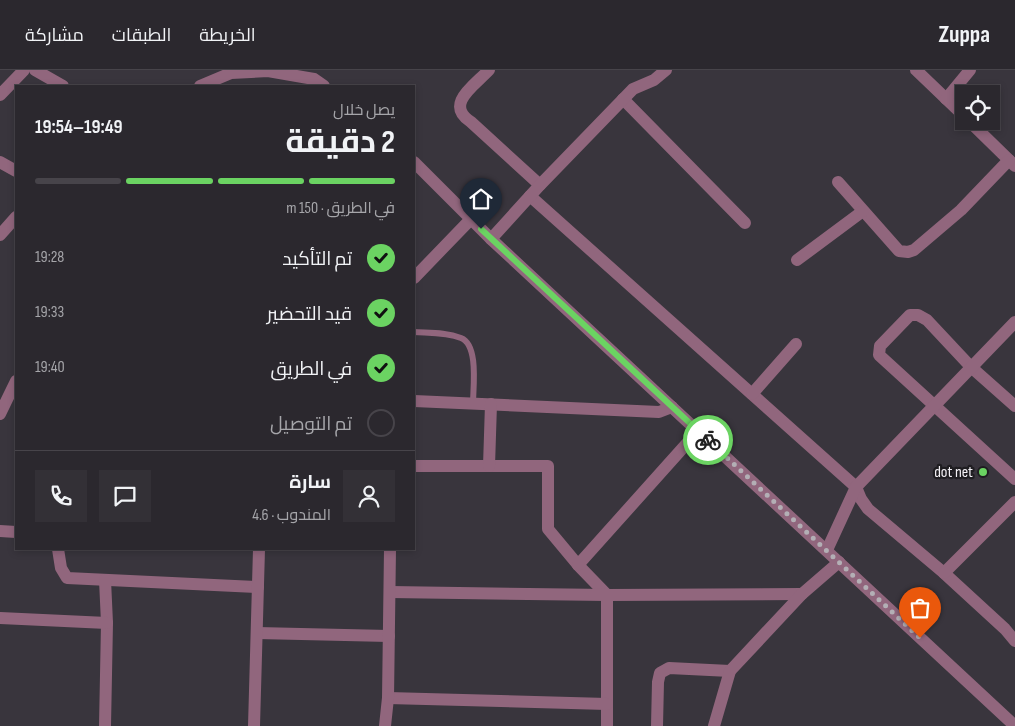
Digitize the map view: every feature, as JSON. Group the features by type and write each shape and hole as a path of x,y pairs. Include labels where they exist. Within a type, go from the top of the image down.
{"street":[{"path":"0,95 24,70"},
{"path":"35,70 61,85"},
{"path":"202,85 229,71 268,70 290,72 314,79 323,85"},
{"path":"489,70 460,100 458,107 462,116 540,185"},
{"path":"491,238 632,90 654,80 666,70"},
{"path":"916,70 955,108"},
{"path":"946,99 970,70"},
{"path":"623,99 745,223"},
{"path":"838,182 898,251 908,252 914,250 1012,163 978,130"},
{"path":"0,162 15,170"},
{"path":"415,163 491,238 1015,726"},
{"path":"530,196 856,487 868,509 944,573 1005,629 1015,641"},
{"path":"797,260 864,211"},
{"path":"0,235 15,218"},
{"path":"415,277 471,219"},
{"path":"1015,406 971,367 927,320 918,315 910,315 880,346 879,355 1015,479"},
{"path":"827,550 856,487 1015,322"},
{"path":"752,394 796,344"},
{"path":"0,414 15,383"},
{"path":"415,401 659,412 672,407"},
{"path":"489,466 491,404"},
{"path":"578,564 698,431"},
{"path":"415,466 548,466 548,529 607,595 607,726"},
{"path":"944,573 1015,502"},
{"path":"0,531 15,532"},
{"path":"58,550 61,568 67,578 258,587"},
{"path":"254,726 259,550"},
{"path":"385,726 390,636 390,550"},
{"path":"714,726 730,671 802,594 838,562"},
{"path":"105,580 107,624 105,726"},
{"path":"390,592 607,595 802,594"},
{"path":"0,618 107,624"},
{"path":"257,632 390,636"},
{"path":"657,726 660,672 669,668 730,671"},
{"path":"388,698 607,704"}],"lane":[{"path":"415,332 444,334 462,338 470,345 473,363 473,404"}],"way so far":[{"path":"708,440 920,638"}],"place":[{"name":"dot net","path":"983,472"}],"route":[{"path":"481,229 708,440"}]}
